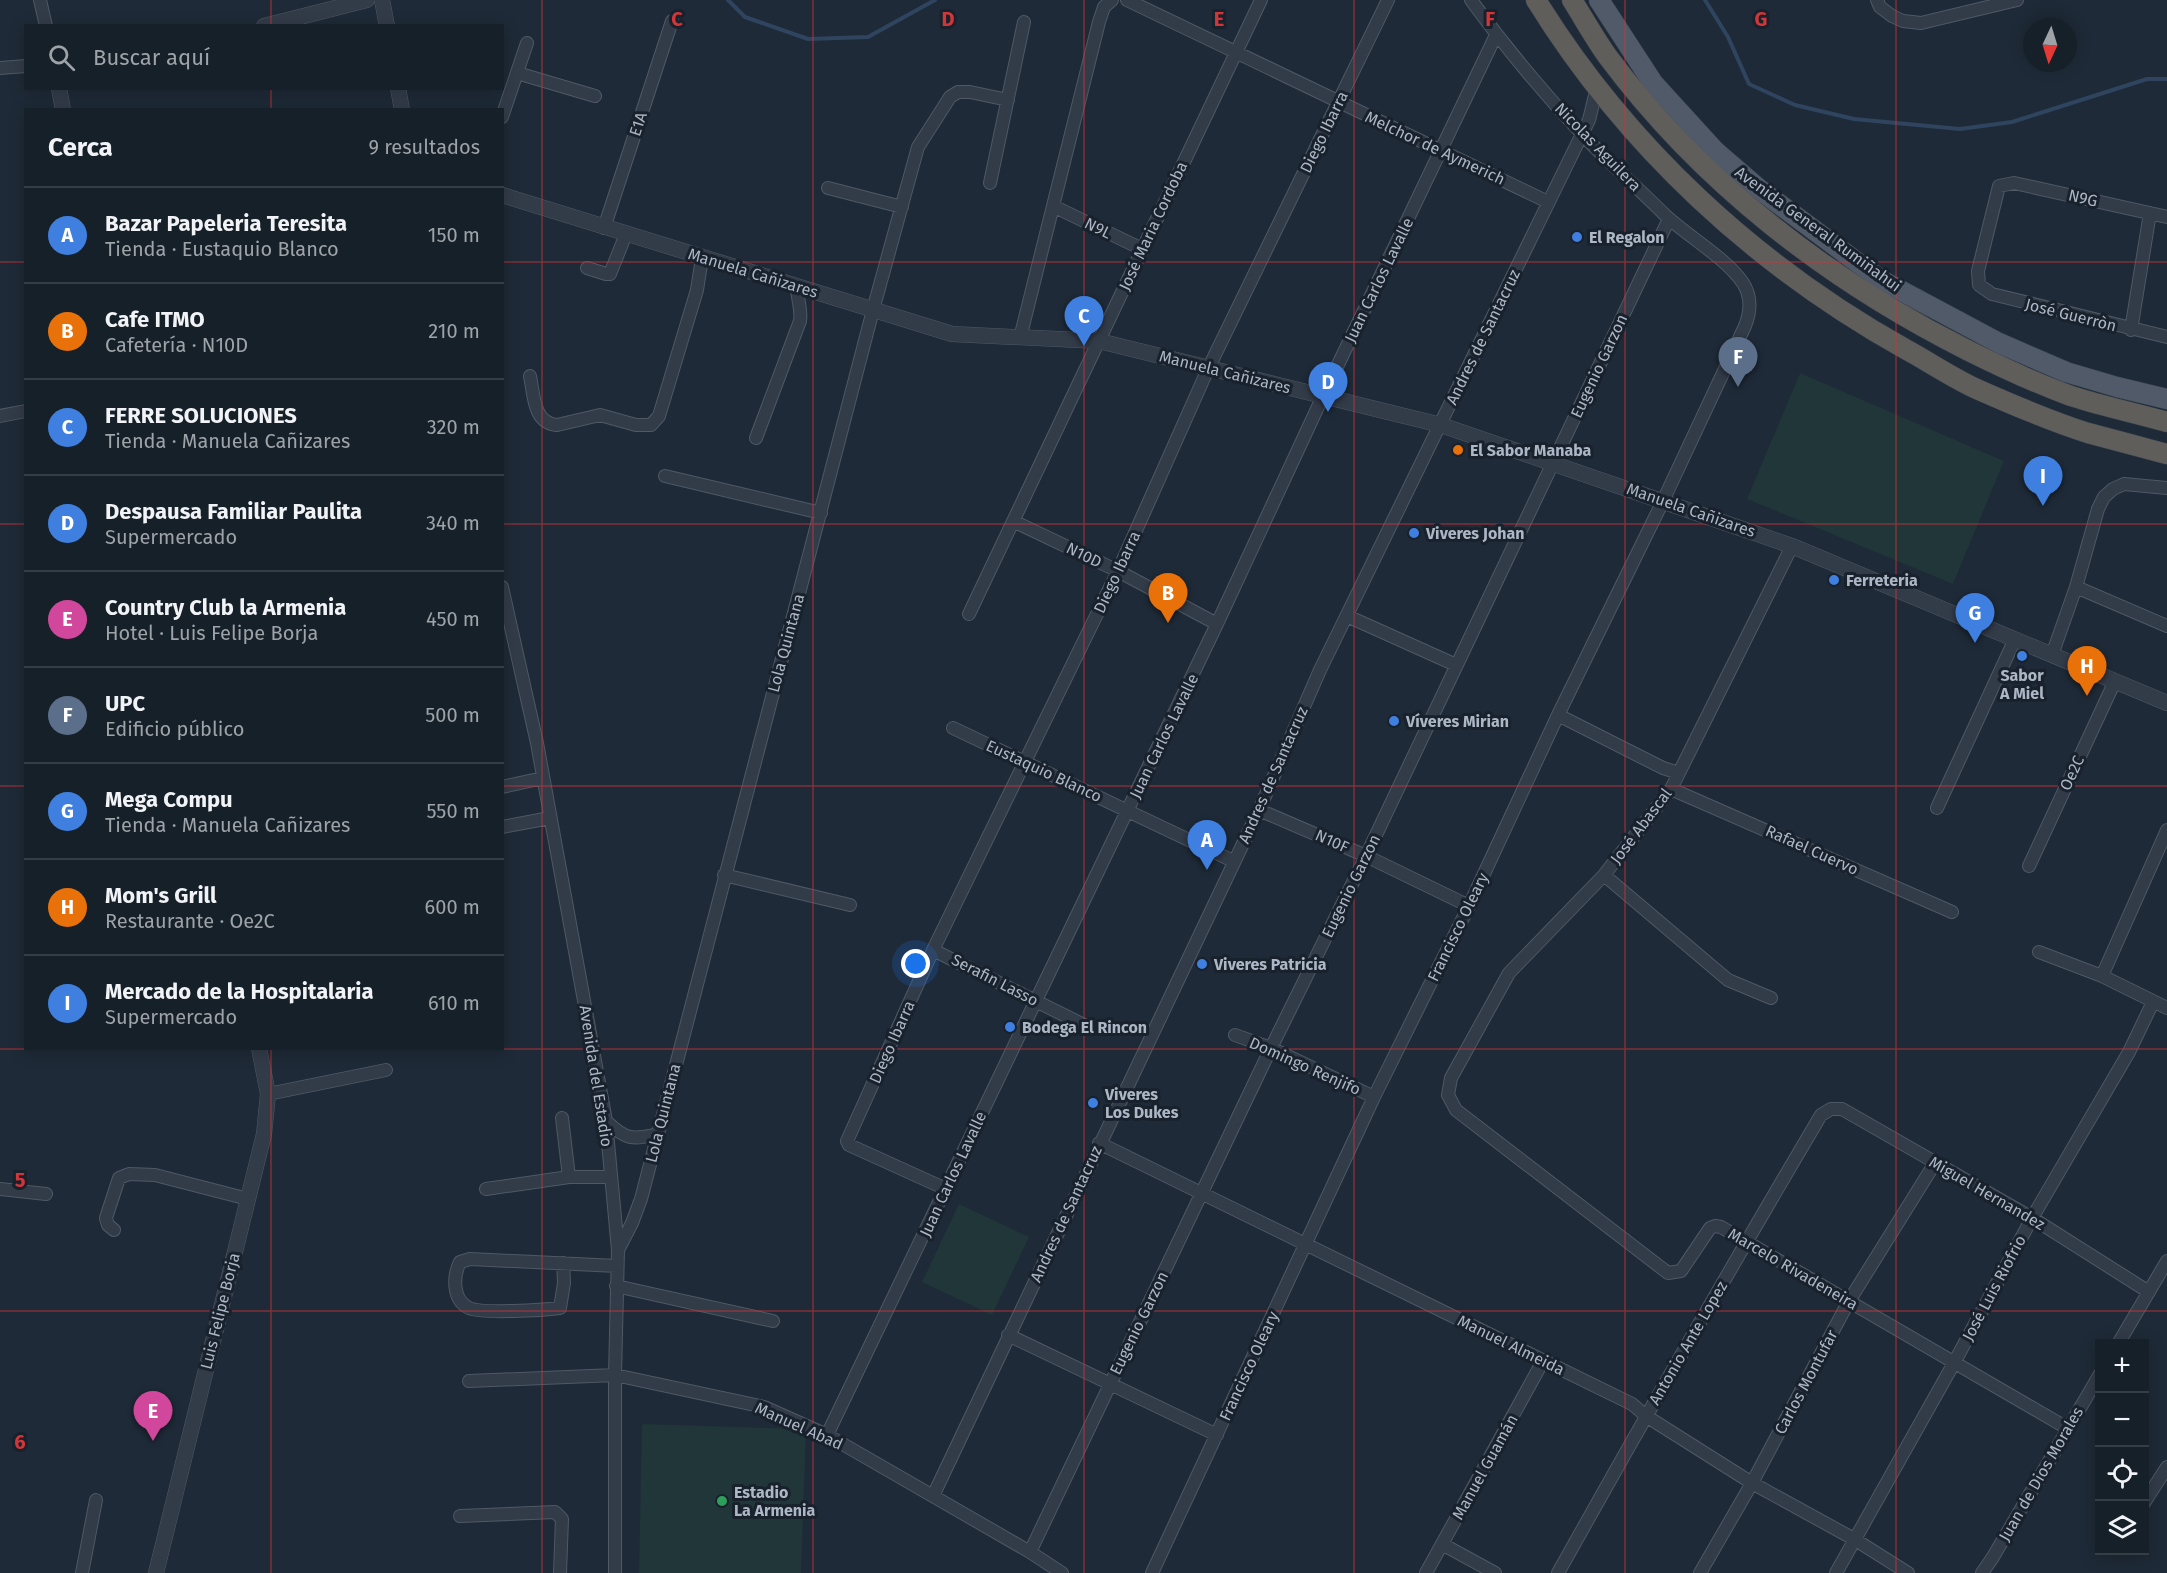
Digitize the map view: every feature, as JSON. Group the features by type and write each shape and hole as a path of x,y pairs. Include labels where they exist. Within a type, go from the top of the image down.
{"highway":[{"path":"1536,0 1555,32 1624,122 1648,148 1721,220 1797,279 1863,325 1976,389 2086,432 2167,454"},
{"path":"1572,0 1608,57 1649,107 1702,164 1777,231 1814,259 1913,323 1999,366 2072,396 2167,422"}],"main road":[{"name":"Avenida General Rumiñahui","path":"1599,0 1653,83 1715,151 1759,189 1881,280 2000,343 2066,372 2167,399"}],"street":[{"path":"40,0 46,24"},
{"path":"272,24 367,0"},
{"path":"382,0 387,24"},
{"path":"1020,338 1101,16 1104,7 1112,0"},
{"name":"Melchor de Aymerich","path":"1127,0 1548,202"},
{"name":"José Maria Cordoba","path":"969,614 1260,0"},
{"name":"Diego Ibarra","path":"946,1189 848,1143 933,950 1118,571 1208,369 1388,0"},
{"name":"Nicolas Aguilera","path":"1471,0 1496,35 1582,134 1669,219 1705,247 1741,280"},
{"path":"1877,0 1880,7 1892,16 1903,21 1921,23 2017,0"},
{"name":"E1A","path":"604,228 672,21"},
{"path":"990,183 1024,22"},
{"name":"Juan Carlos Lavalle","path":"827,1435 1128,811 1496,35"},
{"path":"504,111 527,43"},
{"path":"0,69 24,66"},
{"path":"517,73 595,96"},
{"name":"Andres de Santacruz","path":"933,1496 1259,810 1320,670 1589,120 1597,87"},
{"path":"59,90 63,108"},
{"path":"398,90 402,108"},
{"name":"Lola Quintana","path":"618,1250 639,1205 724,875 918,147 950,97 958,92 970,92 1008,100"},
{"name":"N9G","path":"1979,285 1978,271 1999,186 2014,183 2167,217"},
{"path":"828,188 902,207"},
{"name":"Manuela Cañizares","path":"504,196 952,334 1098,341 1441,425 1792,546 2167,703"},
{"name":"N9L","path":"1053,206 1142,249"},
{"path":"2131,330 2150,213"},
{"name":"Eugenio Garzon","path":"1030,1552 1271,1048 1366,856 1669,219"},
{"path":"587,268 610,274 626,234"},
{"path":"530,376 538,413 546,423 557,425 600,415 636,425 651,425 659,416 697,290 702,258"},
{"name":"Francisco Oleary","path":"1152,1573 1374,1097 1469,906 1747,320 1750,300 1748,290 1741,280"},
{"name":"José Guerròn","path":"1979,285 1992,294 2167,337"},
{"path":"756,438 800,321 797,287"},
{"path":"0,416 24,411"},
{"path":"665,476 821,513"},
{"path":"2052,655 2076,587 2098,509 2108,492 2124,484 2167,488"},
{"name":"N10D","path":"1013,521 1118,571 1217,624"},
{"name":"José Abascal","path":"1451,1078 1509,973 1604,875 1671,789 1792,546"},
{"path":"2076,587 2167,626"},
{"name":"Avenida del Estadio","path":"504,596 543,778 606,1121 618,1250 615,1375 615,1573"},
{"path":"1347,616 1456,665"},
{"path":"1937,808 2015,639"},
{"name":"Oe2C","path":"2029,866 2115,681"},
{"path":"1558,715 1663,768 1679,773"},
{"name":"Eustaquio Blanco","path":"953,728 1233,861"},
{"path":"504,787 543,778"},
{"name":"Rafael Cuervo","path":"1671,789 1952,912"},
{"name":"N10F","path":"1259,810 1366,856 1469,906"},
{"path":"504,827 550,818"},
{"path":"2102,976 2167,830"},
{"path":"724,875 850,905"},
{"path":"1604,875 1728,980 1771,998"},
{"name":"Serafin Lasso","path":"933,950 1088,1027"},
{"path":"2039,952 2102,976 2167,1008"},
{"name":"José Luis Riofrio","path":"1836,1573 1954,1363 2032,1218 2129,1052 2153,1002"},
{"name":"Domingo Renjifo","path":"1235,1035 1271,1048 1374,1097"},
{"name":"Luis Felipe Borja","path":"156,1573 264,1134 268,1094 259,1050"},
{"path":"268,1094 386,1070"},
{"name":"Marcelo Rivadeneira","path":"1451,1078 1448,1095 1456,1110 1668,1273 1681,1270 1710,1228 1721,1227 2067,1428"},
{"name":"Miguel Hernandez","path":"1821,1115 1831,1109 1842,1109 2032,1218 2149,1292"},
{"name":"Antonio Ante Lopez","path":"1558,1573 1646,1416 1821,1115"},
{"path":"562,1118 569,1177"},
{"path":"606,1121 619,1133 633,1139 658,1134"},
{"name":"Manuel Almeida","path":"1099,1143 1632,1404 1646,1416 1752,1483 1854,1539 1908,1573"},
{"name":"Carlos Montufar","path":"1700,1573 1752,1483 1849,1301 1935,1163"},
{"path":"114,1230 108,1225 106,1218 119,1179 129,1174 155,1175 248,1199"},
{"path":"486,1189 569,1177 611,1177"},
{"path":"0,1189 46,1194"},
{"path":"562,1263 564,1283 560,1308 521,1311 470,1308 460,1300 456,1291 456,1270 460,1262 470,1259 562,1263 618,1266"},
{"path":"2121,1339 2167,1261"},
{"path":"616,1287 773,1321"},
{"path":"1008,1335 1217,1435"},
{"name":"Manuel Guamán","path":"1426,1573 1543,1361"},
{"name":"Manuel Abad","path":"469,1381 615,1375 764,1407 827,1435 1030,1552 1062,1573"},
{"name":"Juan de Dios Morales","path":"1982,1573 2095,1382"},
{"path":"2146,1501 2167,1467"},
{"path":"82,1573 96,1500"},
{"path":"460,1516 555,1512 562,1519 560,1573"},
{"path":"1442,1544 1495,1573"}],"green space":[{"path":"1800,373 2004,461 1953,584 1747,499"},
{"path":"959,1204 1029,1237 992,1315 922,1282"},
{"name":"Estadio La Armenia","path":"642,1424 806,1429 801,1573 639,1573"}],"waterway":[{"path":"728,0 745,17 808,39 868,37 935,0"},
{"path":"1705,0 1728,37 1749,84 1795,105 1854,119 1960,129 2012,122 2147,79 2167,79"}],"place":[{"name":"El Regalon","path":"1577,237"},
{"name":"FERRE SOLUCIONES","path":"1084,346"},
{"name":"UPC","path":"1738,387"},
{"name":"Despausa Familiar Paulita","path":"1328,412"},
{"name":"El Sabor Manaba","path":"1458,450"},
{"name":"Mercado de la Hospitalaria","path":"2043,506"},
{"name":"Viveres Johan","path":"1414,533"},
{"name":"Ferreteria","path":"1834,580"},
{"name":"Cafe ITMO","path":"1168,623"},
{"name":"Mega Compu","path":"1975,643"},
{"name":"Sabor A Miel","path":"2022,656"},
{"name":"Mom's Grill","path":"2087,696"},
{"name":"Víveres Mirian","path":"1394,721"},
{"name":"Bazar Papeleria Teresita","path":"1207,870"},
{"name":"Viveres Patricia","path":"1202,964"},
{"name":"Bodega El Rincon","path":"1010,1027"},
{"name":"Viveres Los Dukes","path":"1093,1103"},
{"name":"Country Club la Armenia","path":"153,1441"},
{"name":"Estadio La Armenia","path":"722,1501"}]}
